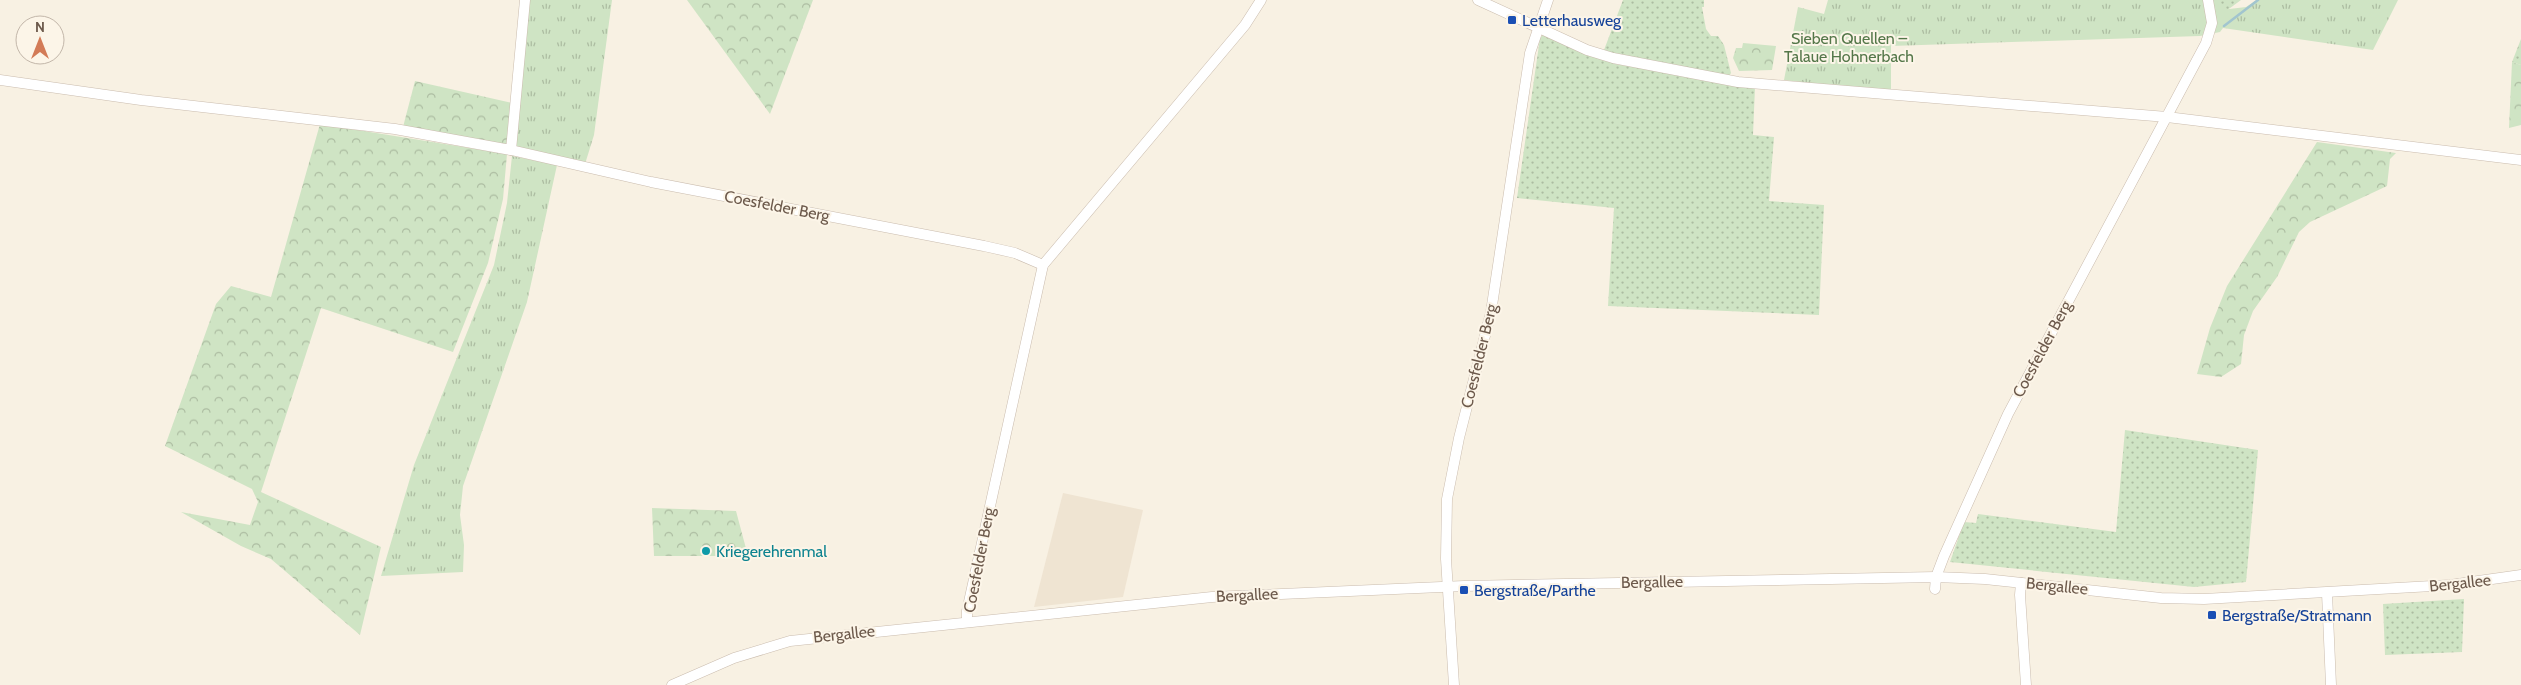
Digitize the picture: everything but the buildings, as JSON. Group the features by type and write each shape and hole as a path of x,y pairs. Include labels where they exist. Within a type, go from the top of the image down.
{"street":[{"path":"511,150 525,0"},
{"name":"Coesfelder Berg","path":"967,622 967,611 985,523 1008,432 1042,265 1245,25 1261,0"},
{"path":"1478,0 1587,50 1614,58 1738,82 2167,117 2521,160"},
{"name":"Coesfelder Berg","path":"1454,685 1445,526 1447,499 1459,438 1491,312 1530,53 1537,27 1548,0"},
{"name":"Coesfelder Berg","path":"1935,589 1936,576 2008,414 2206,43 2212,23 2208,0"},
{"name":"Coesfelder Berg","path":"0,80 141,100 395,129 511,150 651,182 984,246 1015,253 1042,265"},
{"name":"Bergallee","path":"672,685 734,658 777,644 825,636 1212,597 1448,587 1936,576 2182,599 2327,593 2460,584 2521,575"},
{"path":"2021,583 2020,595 2026,685"},
{"path":"2327,593 2331,685"}],"shaded area":[{"path":"1063,493 1143,510 1123,597 1034,607"}],"green space":[{"path":"528,0 612,0 594,135 585,164 513,148"},
{"path":"687,0 813,0 770,114"},
{"path":"1623,0 1704,0 1704,7 1702,7 1706,29 1711,36 1718,36 1724,45 1731,73 1729,76 1619,56 1604,50"},
{"name":"Sieben Quellen – Talaue Hohnerbach","path":"1828,0 2219,0 2221,10 2246,7 2257,0 2398,0 2373,50 2223,28 2220,32 2200,36 1891,46 1891,93 1784,80 1798,7 1824,14"},
{"path":"2211,0 2241,0 2222,14"},
{"path":"1543,35 1615,64 1755,87 1753,135 1774,137 1769,201 1824,205 1819,315 1608,306 1614,208 1517,198 1540,38"},
{"path":"2521,39 2521,65 2512,62"},
{"path":"1743,43 1776,46 1772,70 1739,71 1733,58 1736,48 1742,48"},
{"path":"2512,62 2521,65 2521,125 2509,128"},
{"path":"415,81 512,103 507,145 403,127"},
{"path":"320,124 507,154 503,199 488,263 453,352 321,308 261,492 381,547 360,635 271,559 241,546 181,512 250,525 258,502 252,489 165,446 216,304 231,286 271,297"},
{"path":"2317,142 2396,153 2390,159 2387,186 2310,222 2299,232 2277,277 2253,311 2244,335 2241,364 2221,377 2197,374 2210,328 2227,286"},
{"path":"512,156 557,165 527,302 463,486 460,515 464,545 463,572 381,576 414,465 494,265 507,203"},
{"path":"2125,430 2258,450 2246,582 2194,587 1950,562 1964,522 1976,523 1978,514 2116,532"},
{"path":"652,508 736,511 748,556 654,556"},
{"path":"2464,599 2462,652 2385,655 2383,604"}],"waterway":[{"path":"2224,26 2258,0"}],"place":[{"name":"Letterhausweg","path":"1512,20"},
{"name":"Kriegerehrenmal","path":"706,551"},
{"name":"Bergstraße/Parthe","path":"1464,590"},
{"name":"Bergstraße/Stratmann","path":"2212,615"}]}
